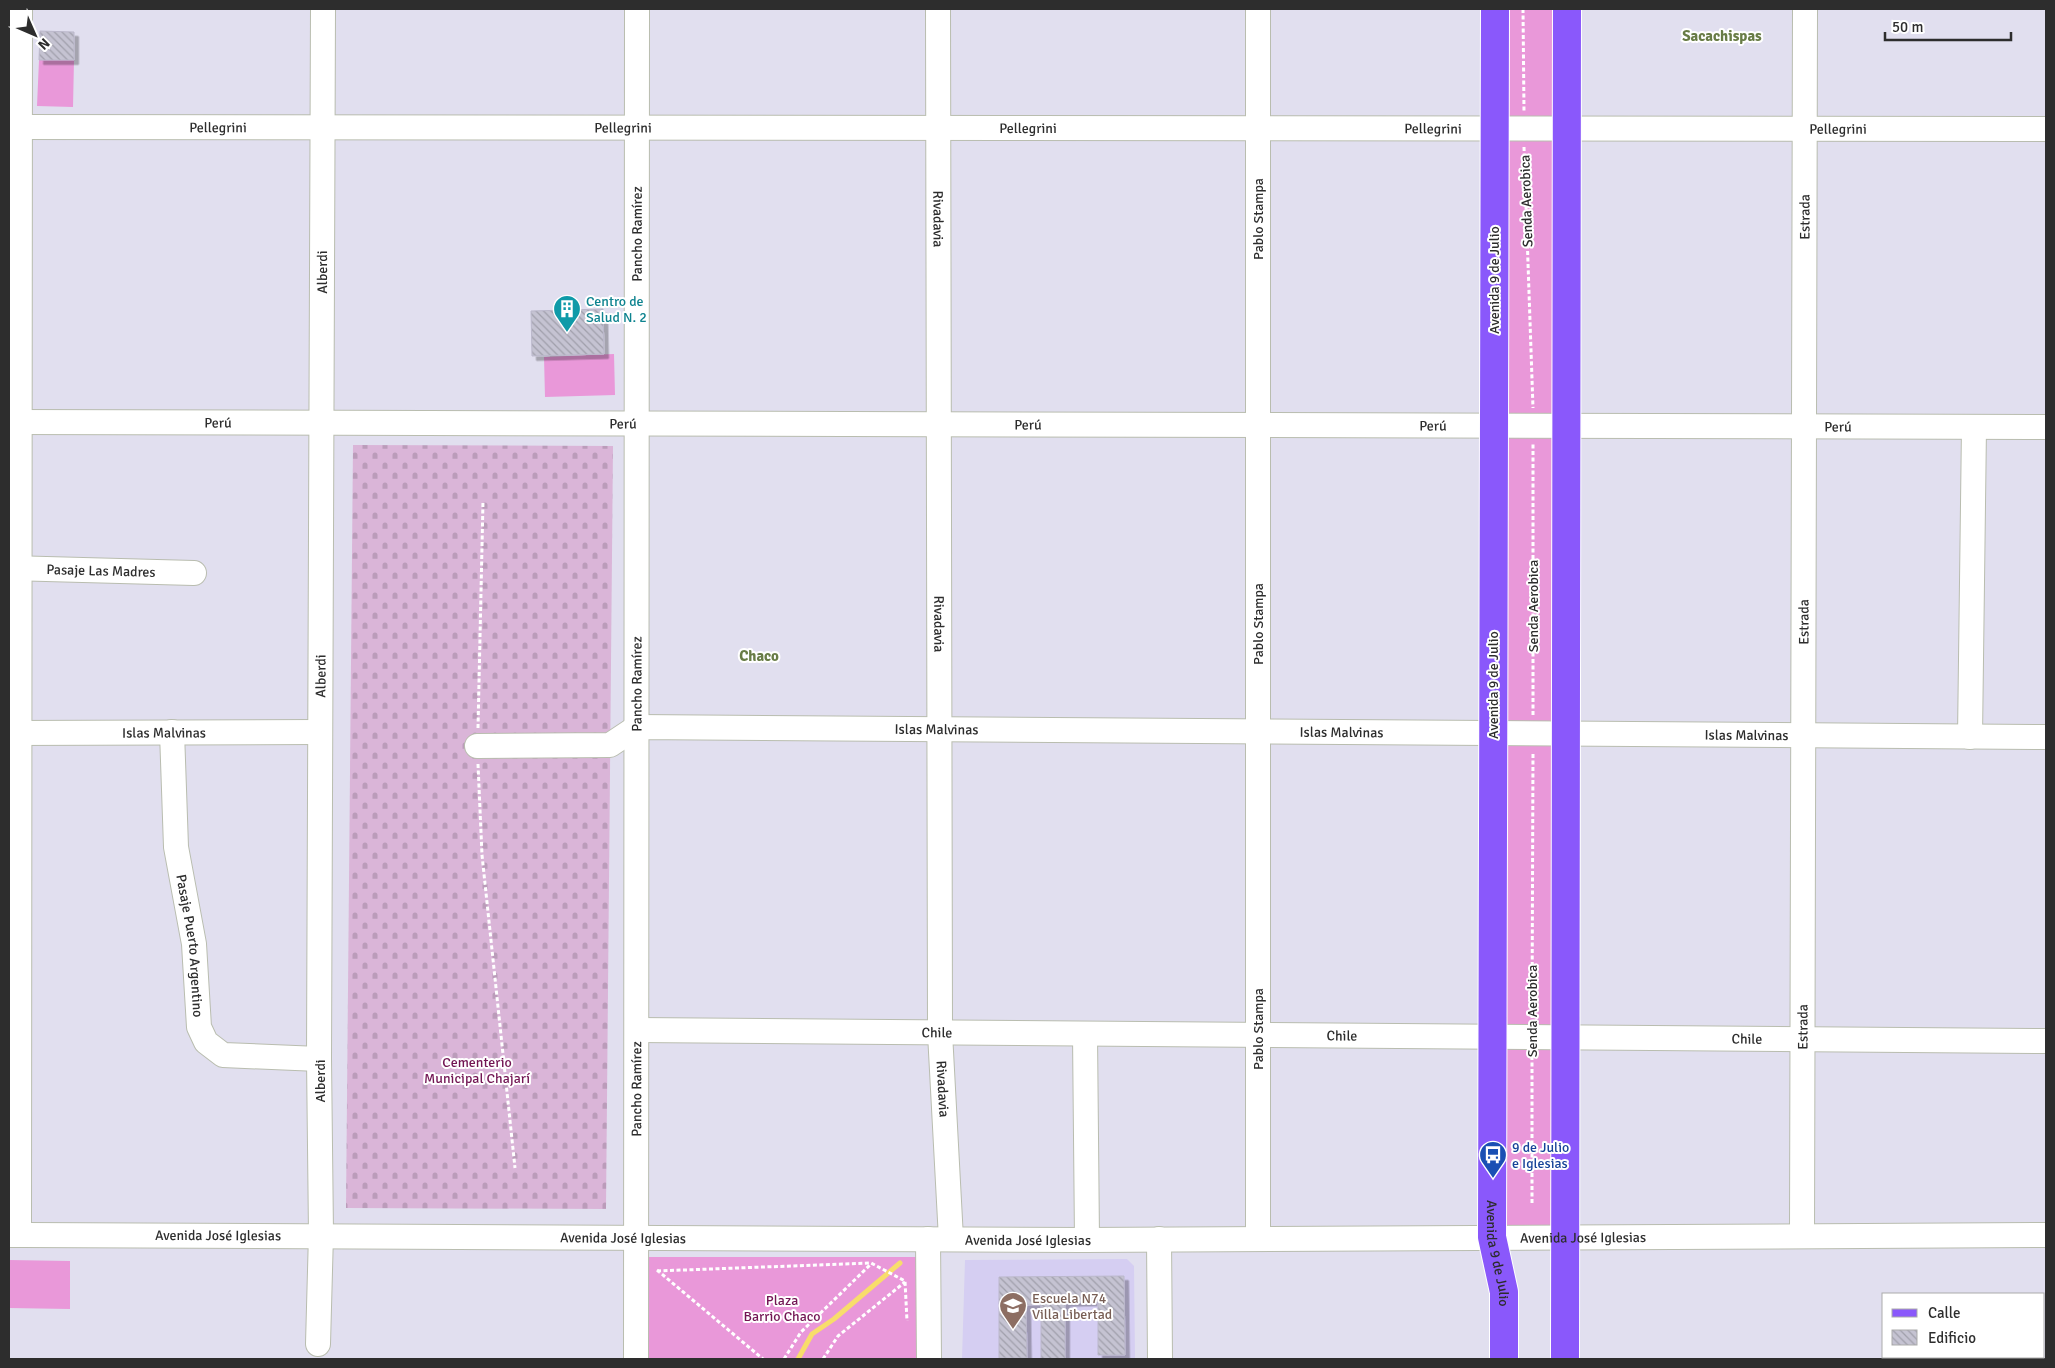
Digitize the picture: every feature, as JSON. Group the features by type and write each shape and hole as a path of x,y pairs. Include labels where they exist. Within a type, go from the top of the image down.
{"main road":[{"name":"Avenida 9 de Julio","path":"1495,9 1492,1238 1504,1292 1504,1359"},
{"path":"1565,1359 1567,9"}],"street":[{"path":"14,1235 14,128 20,9"},
{"name":"Alberdi","path":"318,1344 321,1234 319,1059 323,9"},
{"name":"Pancho Ramírez","path":"636,1359 637,9"},
{"name":"Rivadavia","path":"929,1359 940,1239 938,9"},
{"name":"Pablo Stampa","path":"1258,9 1258,1239"},
{"name":"Estrada","path":"1802,1236 1805,9"},
{"name":"Pellegrini","path":"14,128 2046,129"},
{"name":"Perú","path":"14,422 2046,427"},
{"path":"1970,737 1974,427"},
{"name":"Pasaje Las Madres","path":"13,568 194,573"},
{"path":"477,746 610,745 637,727"},
{"name":"Islas Malvinas","path":"637,727 2046,737"},
{"name":"Islas Malvinas","path":"13,732 320,732"},
{"name":"Pasaje Puerto Argentino","path":"172,732 176,848 194,944 199,1027 206,1042 223,1055 319,1059"},
{"name":"Chile","path":"637,1030 2046,1041"},
{"path":"1085,1034 1087,1240"},
{"name":"Avenida José Iglesias","path":"14,1235 321,1234 636,1238 1087,1240 2046,1235"},
{"path":"1159,1239 1160,1359"}],"path":[{"name":"Senda Aerobica","path":"1523,9 1524,128 1533,426 1532,1203"},
{"path":"483,501 477,746 482,855 515,1168"},
{"path":"784,1359 801,1332 871,1264"},
{"path":"657,1270 871,1264 905,1282"},
{"path":"657,1270 657,1280"},
{"path":"657,1270 763,1359"},
{"path":"905,1282 907,1330"},
{"path":"823,1359 838,1336 905,1282"}],"shaded area":[{"path":"1127,1259 1134,1266 1135,1359 962,1359 965,1260"}],"green space":[{"path":"1502,9 1562,9 1561,122 1501,123"},
{"path":"39,60 74,60 73,107 37,106"},
{"path":"1501,135 1560,135 1559,418 1501,418"},
{"path":"614,354 615,395 545,397 544,357"},
{"path":"1560,432 1558,725 1501,725 1501,434"},
{"name":"Cementerio Municipal Chajarí","path":"353,445 613,446 606,1209 346,1208"},
{"path":"1559,740 1558,1029 1502,1027 1501,742"},
{"path":"1501,1046 1558,1047 1558,1227 1499,1228"},
{"name":"Plaza Barrio Chaco","path":"647,1257 918,1257 917,1359 646,1359"},
{"path":"9,1260 70,1261 70,1309 9,1308"}],"building":[{"path":"40,31 74,32 74,60 39,60"},
{"name":"Centro de Salud N. 2","path":"603,309 604,354 532,356 531,311"},
{"name":"Escuela N74 Villa Libertad","path":"1124,1276 1125,1355 1098,1355 1098,1301 1065,1302 1065,1359 1041,1359 1041,1305 1026,1305 1027,1358 999,1358 999,1277"}],"waterway":[{"path":"798,1359 812,1334 834,1319 900,1263"}],"place":[{"name":"Centro de Salud N. 2","path":"567,333"},
{"name":"9 de Julio e Iglesias","path":"1493,1179"},
{"name":"Escuela N74 Villa Libertad","path":"1013,1330"}],"district":[{"name":"Sacachispas","path":"1722,36"},
{"name":"Chaco","path":"759,656"}]}
